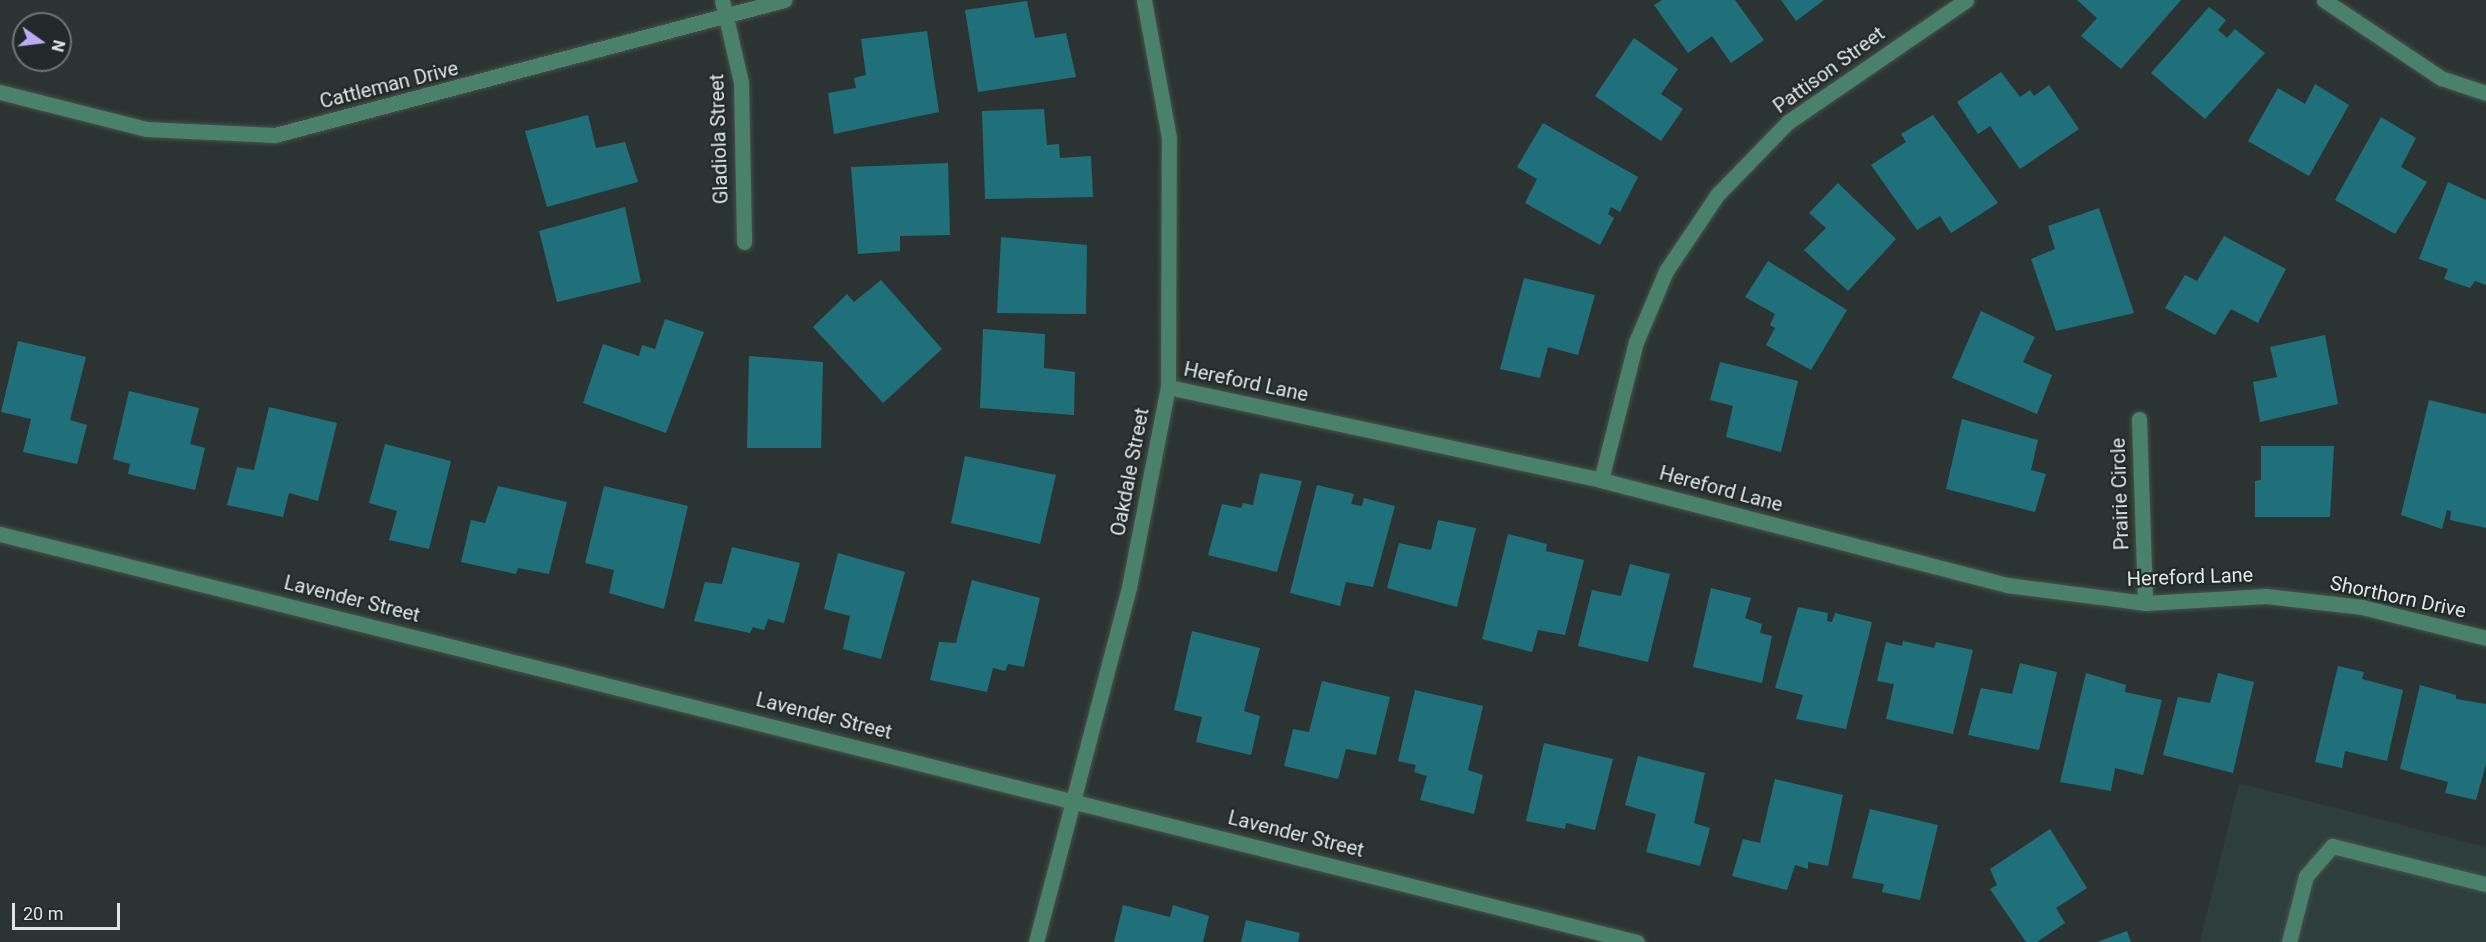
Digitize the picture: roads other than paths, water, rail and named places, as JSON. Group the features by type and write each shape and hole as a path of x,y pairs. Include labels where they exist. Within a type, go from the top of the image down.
{"street":[{"name":"Gladiola Street","path":"722,0 741,82 744,242"},
{"name":"Cattleman Drive","path":"0,92 146,129 275,135 784,0"},
{"name":"Oakdale Street","path":"1036,942 1129,586 1168,387 1168,138 1144,0"},
{"name":"Pattison Street","path":"1601,480 1635,342 1666,271 1717,195 1788,122 1966,0"},
{"path":"2324,0 2441,78 2486,93"},
{"name":"Hereford Lane","path":"1168,387 1601,480 2007,585 2145,603 2266,596"},
{"name":"Prairie Circle","path":"2139,419 2145,603"},
{"name":"Lavender Street","path":"0,534 1074,799 1637,942"},
{"name":"Shorthorn Drive","path":"2266,596 2362,607 2486,638"},
{"path":"2289,942 2306,876 2332,846 2486,884"}]}
